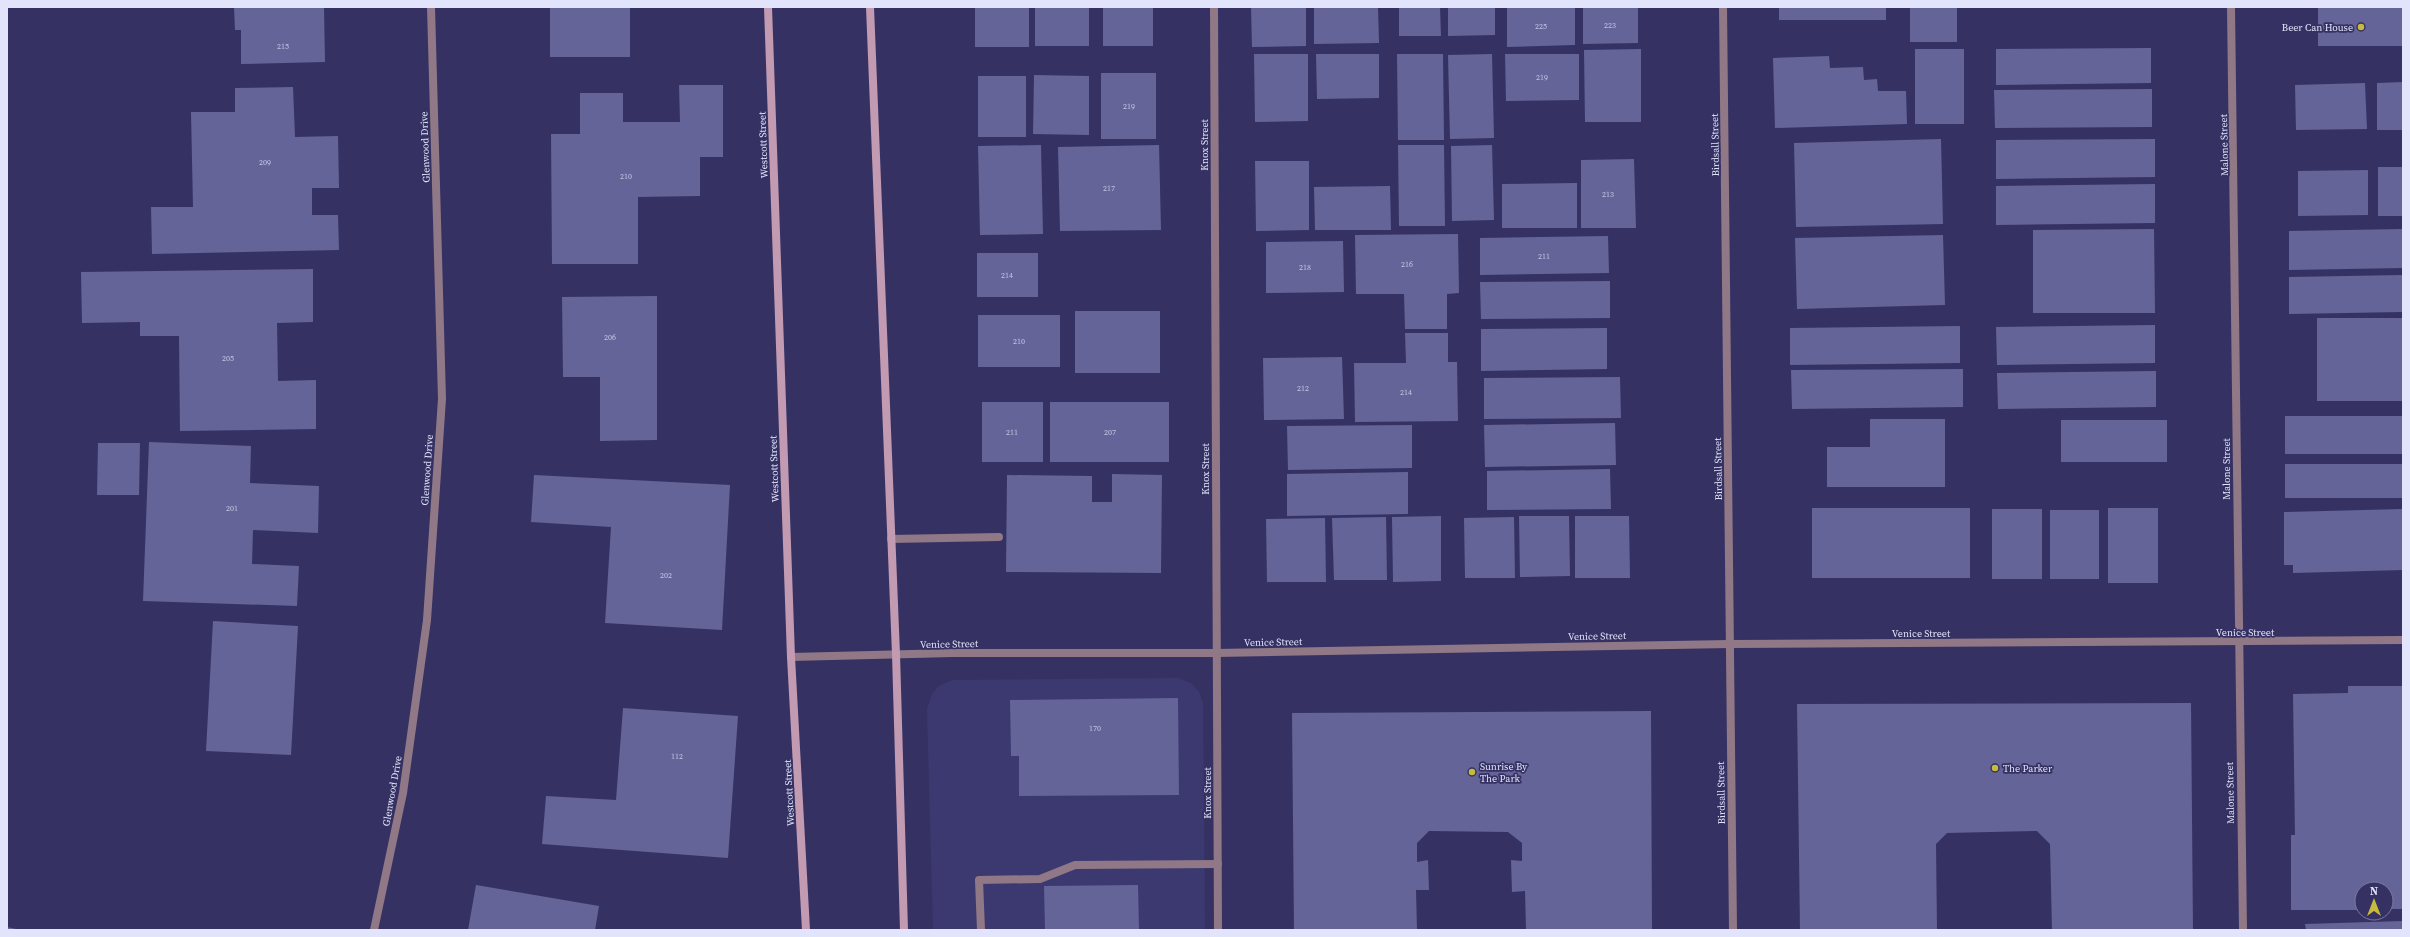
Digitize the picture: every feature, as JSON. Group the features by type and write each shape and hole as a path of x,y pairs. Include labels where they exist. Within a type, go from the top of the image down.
{"main road":[{"name":"Westcott Street","path":"768,7 791,657 806,930"},
{"path":"870,7 896,654 904,930"}],"street":[{"name":"Glenwood Drive","path":"374,930 403,793 426,620 442,399 431,7"},
{"name":"Knox Street","path":"1214,7 1218,930"},
{"name":"Birdsall Street","path":"1723,7 1733,930"},
{"name":"Malone Street","path":"2232,7 2238,642 2243,930"},
{"path":"891,539 999,537"},
{"name":"Venice Street","path":"791,657 896,654 1216,653 1730,644 2403,640"},
{"path":"981,930 979,880 1040,879 1075,865 1218,864"}],"shaded area":[{"path":"1178,678 1191,683 1199,692 1203,703 1205,930 933,930 927,709 932,694 939,686 953,680"}],"building":[{"path":"234,7 324,7 325,62 241,64 241,30 235,30"},
{"path":"550,7 630,7 630,57 550,57"},
{"path":"975,7 1029,7 1029,47 975,47"},
{"path":"1035,7 1089,7 1089,46 1035,46"},
{"path":"1103,7 1153,7 1153,46 1103,46"},
{"path":"1251,7 1306,7 1306,46 1252,47"},
{"path":"1314,7 1378,7 1379,43 1314,44"},
{"path":"1399,7 1440,7 1441,36 1399,36"},
{"path":"1448,7 1495,7 1495,35 1448,36"},
{"path":"1507,7 1575,7 1575,45 1507,47"},
{"path":"1583,7 1638,7 1638,43 1583,44"},
{"path":"1779,7 1886,7 1886,20 1779,20"},
{"path":"1910,7 1957,7 1957,42 1910,42"},
{"name":"Beer Can House","path":"2318,7 2403,7 2403,46 2318,46"},
{"path":"2151,48 2151,83 1996,85 1996,49"},
{"path":"1641,49 1641,122 1585,122 1584,50"},
{"path":"1915,49 1964,49 1964,124 1915,124"},
{"path":"1254,54 1308,54 1308,121 1255,122"},
{"path":"1316,54 1379,54 1379,98 1317,99"},
{"path":"1397,54 1443,54 1444,140 1398,140"},
{"path":"1492,54 1494,138 1450,139 1448,55"},
{"path":"1505,54 1579,54 1579,100 1506,101"},
{"path":"1829,56 1830,68 1863,67 1864,80 1877,79 1878,91 1906,91 1907,124 1775,128 1773,58"},
{"path":"1101,73 1156,73 1156,139 1101,139"},
{"path":"1034,75 1089,76 1089,135 1033,134"},
{"path":"978,76 1026,76 1026,137 978,137"},
{"path":"2403,82 2403,130 2377,130 2377,83"},
{"path":"2365,83 2367,129 2296,130 2295,85"},
{"path":"679,85 723,85 723,157 700,157 700,196 638,197 638,264 552,264 551,134 580,134 580,93 623,93 623,122 680,122"},
{"path":"293,87 295,137 338,136 339,188 312,188 312,215 338,215 339,250 152,254 151,207 193,207 191,112 235,112 235,88"},
{"path":"2152,89 2152,127 1995,128 1994,90"},
{"path":"1941,139 1943,224 1796,227 1794,143"},
{"path":"2155,139 2155,177 1996,179 1996,140"},
{"path":"1041,145 1043,234 980,235 978,146"},
{"path":"1159,145 1161,230 1060,231 1058,147"},
{"path":"1398,145 1444,145 1445,226 1399,226"},
{"path":"1492,145 1494,220 1452,221 1451,146"},
{"path":"1634,159 1636,228 1581,228 1581,160"},
{"path":"1255,161 1309,161 1309,230 1256,231"},
{"path":"2378,167 2403,167 2403,216 2378,216"},
{"path":"2368,170 2368,215 2298,216 2298,171"},
{"path":"1577,183 1577,228 1502,228 1502,184"},
{"path":"2155,184 2155,223 1996,225 1996,186"},
{"path":"1390,186 1391,230 1315,230 1314,187"},
{"path":"2154,229 2155,313 2033,313 2033,230"},
{"path":"2403,229 2403,268 2289,270 2289,231"},
{"path":"1458,234 1459,293 1447,294 1447,329 1405,329 1404,294 1356,294 1355,235"},
{"path":"1943,235 1945,305 1797,309 1795,238"},
{"path":"1608,236 1609,273 1480,275 1480,238"},
{"path":"1343,241 1344,292 1266,293 1266,242"},
{"path":"977,253 1038,253 1038,297 977,297"},
{"path":"313,269 313,322 277,323 278,381 316,380 316,429 180,431 179,336 140,336 140,322 82,323 81,272"},
{"path":"2403,275 2403,312 2289,314 2289,277"},
{"path":"1610,281 1610,318 1481,319 1480,282"},
{"path":"657,296 657,440 600,441 600,377 563,377 562,297"},
{"path":"1075,311 1160,311 1160,373 1075,373"},
{"path":"978,315 1060,315 1060,367 978,367"},
{"path":"2317,318 2403,318 2403,401 2317,401"},
{"path":"2155,325 2155,363 1997,365 1996,327"},
{"path":"1960,326 1960,363 1790,365 1790,328"},
{"path":"1607,328 1607,369 1481,371 1481,329"},
{"path":"1405,333 1448,333 1448,362 1457,362 1458,421 1355,422 1354,363 1406,363"},
{"path":"1342,357 1344,419 1264,420 1263,358"},
{"path":"1963,369 1963,407 1792,409 1791,370"},
{"path":"2156,371 2156,407 1998,409 1997,373"},
{"path":"1620,377 1621,418 1484,419 1484,378"},
{"path":"982,402 1043,402 1043,462 982,462"},
{"path":"1050,402 1169,402 1169,462 1050,462"},
{"path":"2285,416 2403,416 2403,454 2285,454"},
{"path":"1870,419 1945,419 1945,487 1827,487 1827,447 1870,447"},
{"path":"2061,420 2167,420 2167,462 2061,462"},
{"path":"1615,423 1616,465 1485,467 1484,425"},
{"path":"1412,425 1412,468 1288,470 1287,426"},
{"path":"149,442 251,446 250,483 319,486 318,533 253,530 252,564 299,566 297,606 143,601"},
{"path":"98,443 140,443 139,495 97,495"},
{"path":"2285,464 2403,464 2403,498 2285,498"},
{"path":"1610,469 1611,509 1487,510 1487,471"},
{"path":"1408,472 1408,514 1287,516 1287,474"},
{"path":"1112,474 1162,475 1161,573 1006,572 1007,475 1092,476 1092,502 1112,502"},
{"path":"534,475 730,485 722,630 605,623 611,527 531,522"},
{"path":"1812,508 1970,508 1970,578 1812,578"},
{"path":"2108,508 2158,508 2158,583 2108,583"},
{"path":"1992,509 2042,509 2042,579 1992,579"},
{"path":"2403,509 2403,570 2293,573 2293,565 2284,565 2284,512"},
{"path":"2050,510 2099,510 2099,579 2050,579"},
{"path":"1441,516 1441,581 1393,582 1392,517"},
{"path":"1519,516 1569,516 1570,576 1520,577"},
{"path":"1575,516 1629,516 1630,578 1575,578"},
{"path":"1386,517 1387,580 1334,580 1332,518"},
{"path":"1514,517 1515,578 1465,578 1464,518"},
{"path":"1325,518 1326,582 1267,582 1266,519"},
{"path":"213,621 298,626 291,755 206,751"},
{"path":"2348,686 2403,686 2403,909 2394,909 2394,881 2354,881 2354,910 2291,910 2291,835 2295,835 2293,694 2348,693"},
{"path":"1178,698 1179,795 1019,796 1019,756 1011,756 1010,700"},
{"name":"The Parker","path":"2191,703 2193,930 2052,930 2050,844 2037,831 1947,833 1936,844 1937,930 1800,930 1797,704"},
{"path":"623,708 738,716 728,858 542,844 546,796 616,800"},
{"name":"Sunrise By The Park","path":"1651,711 1652,930 1526,930 1525,891 1512,892 1511,860 1522,861 1522,843 1508,832 1429,831 1417,843 1417,862 1428,860 1429,890 1416,890 1417,930 1294,930 1292,713"},
{"path":"476,885 599,906 595,930 468,930"},
{"path":"1138,885 1139,930 1045,930 1044,886"},
{"path":"2403,921 2403,930 2306,930 2305,924"},
{"path":"7,927 16,929 16,930 7,930"}],"place":[{"name":"Beer Can House","path":"2361,27"},
{"name":"The Parker","path":"1995,768"},
{"name":"Sunrise By The Park","path":"1472,772"}]}
